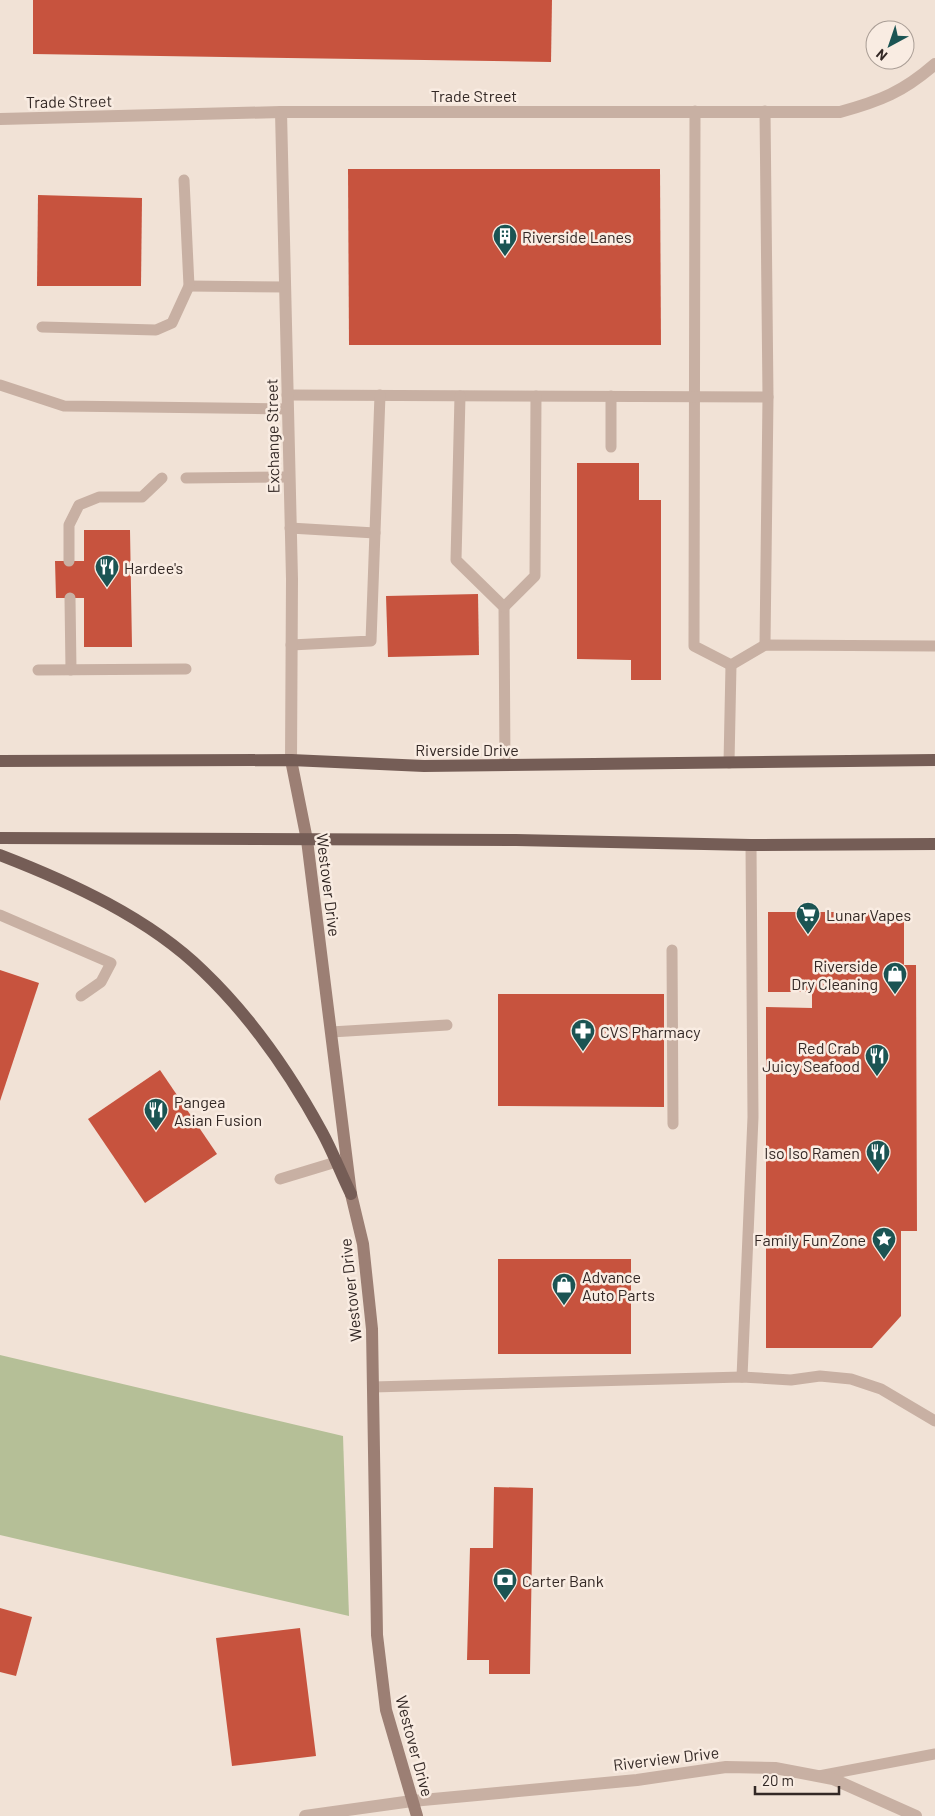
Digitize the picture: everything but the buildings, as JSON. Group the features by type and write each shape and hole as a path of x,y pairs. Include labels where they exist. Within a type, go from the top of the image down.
{"main road":[{"name":"Riverside Drive","path":"0,761 291,760 424,766 505,766 935,760"},
{"name":"Westover Drive","path":"291,760 307,840 351,1194 364,1253 372,1330 377,1635 386,1710 417,1816"},
{"path":"0,838 516,840 751,845 935,844"},
{"path":"0,855 61,880 119,910 173,946 203,971 249,1021 288,1075 323,1133 351,1194"}],"street":[{"name":"Trade Street","path":"0,119 281,112 840,112 873,103 898,91 922,76 935,64"},
{"name":"Exchange Street","path":"281,112 288,395 291,760"},
{"name":"Riverview Drive","path":"305,1816 412,1801 637,1780 726,1767 775,1768 833,1779 916,1816"}],"lane":[{"path":"765,111 768,397 766,645"},
{"path":"695,112 694,646 731,665"},
{"path":"42,327 156,330 172,323 189,286 184,180"},
{"path":"189,286 285,288"},
{"path":"0,385 64,406 288,409"},
{"path":"288,395 768,397"},
{"path":"291,645 371,641 380,395"},
{"path":"460,396 456,560 504,607 505,766"},
{"path":"504,607 535,576 536,396"},
{"path":"611,396 611,447"},
{"path":"186,478 289,477"},
{"path":"69,561 69,525 79,505 99,497 142,497 162,478"},
{"path":"290,528 375,533"},
{"path":"70,598 71,670"},
{"path":"731,665 766,645 935,646"},
{"path":"729,763 731,665"},
{"path":"38,670 186,670"},
{"path":"742,1377 753,1117 751,845"},
{"path":"0,915 111,963 101,982 81,996"},
{"path":"672,950 673,1124"},
{"path":"331,1032 447,1025"},
{"path":"280,1179 336,1162"},
{"path":"373,1387 742,1377 791,1380 820,1376 851,1379 881,1389 935,1421"},
{"path":"818,1776 935,1754"}],"green space":[{"path":"0,1355 343,1436 349,1616 0,1535"}],"place":[{"name":"Riverside Lanes","path":"505,257"},
{"name":"Hardee's","path":"107,588"},
{"name":"Lunar Vapes","path":"808,935"},
{"name":"Riverside Dry Cleaning","path":"895,995"},
{"name":"CVS Pharmacy","path":"583,1052"},
{"name":"Red Crab Juicy Seafood","path":"877,1077"},
{"name":"Pangea Asian Fusion","path":"156,1131"},
{"name":"Iso Iso Ramen","path":"878,1173"},
{"name":"Family Fun Zone","path":"884,1260"},
{"name":"Advance Auto Parts","path":"564,1306"},
{"name":"Carter Bank","path":"505,1601"}]}
